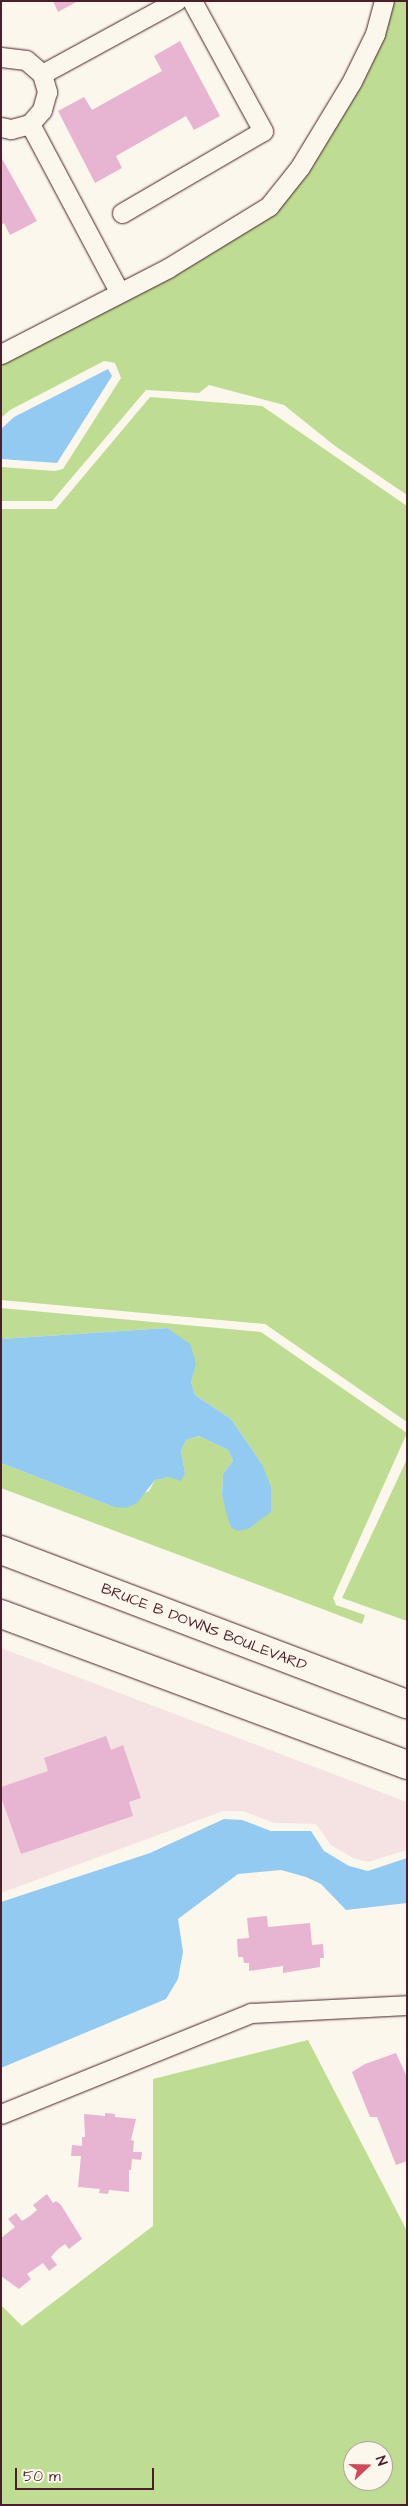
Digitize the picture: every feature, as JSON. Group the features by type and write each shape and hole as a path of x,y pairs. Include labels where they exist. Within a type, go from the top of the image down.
{"main road":[{"name":"BRUCE B DOWNS BOULEVARD","path":"1,1550 407,1704"},
{"path":"1,1614 407,1765"}],"street":[{"path":"42,74 176,1"},
{"path":"122,213 263,131 192,1"},
{"path":"1,354 219,240 269,206 300,167 352,81 375,34 384,1"},
{"path":"1,57 26,60 42,74 47,92 42,110 30,124 11,129 1,127"},
{"path":"30,124 120,293"},
{"path":"1,2114 251,2013 407,2005"}],"shaded area":[{"path":"1,1648 407,1802 407,1850 368,1862 353,1858 331,1845 316,1824 274,1823 243,1811 223,1811 1,1893"}],"green space":[{"path":"394,1 407,1 407,495 335,446 284,405 209,385 199,393 146,390 52,501 1,501 1,467 55,471 63,469 121,378 115,363 104,361 10,410 1,418 1,365 173,277 277,211 309,172 362,85 385,36"},
{"path":"150,397 262,406 407,506 407,1422 265,1324 1,1300 1,509 56,509"},
{"path":"1,1308 261,1332 407,1433 333,1598 336,1605 365,1615 362,1624 1,1488 1,1463 114,1507 149,1491 155,1480 185,1473 181,1451 186,1440 199,1436 228,1450 233,1461 223,1474 222,1495 231,1527 262,1464 231,1419 195,1395 191,1382 195,1363 167,1328 1,1339"},
{"path":"407,1459 407,1621 342,1598"},
{"path":"308,2040 407,2231 407,2505 1,2505 1,2305 22,2326 153,2226 153,2079"}],"water":[{"path":"108,369 112,376 57,463 1,459 1,429 14,417"},
{"path":"167,1328 190,1344 196,1363 191,1382 195,1395 231,1419 262,1464 271,1487 271,1512 248,1529 237,1531 231,1527 227,1516 222,1495 223,1474 233,1461 228,1450 199,1436 186,1440 181,1451 185,1473 181,1481 169,1477 155,1480 137,1503 126,1508 114,1507 1,1463 1,1339"},
{"path":"224,1819 242,1820 271,1831 311,1831 324,1851 349,1866 368,1871 407,1858 407,1903 346,1910 321,1884 306,1877 281,1870 238,1874 178,1919 183,1952 178,1979 166,1999 1,2068 1,1902 150,1853"}],"building":[{"path":"53,1 78,1 58,12"},
{"path":"180,41 220,116 194,130 186,116 116,156 122,168 95,183 58,111 84,97 92,110 162,71 154,56"},
{"path":"1,157 37,221 10,235 4,223 1,225"},
{"path":"106,1736 111,1750 123,1745 141,1798 129,1802 133,1816 21,1854 1,1797 1,1787 48,1771 44,1758"},
{"path":"267,1916 268,1927 310,1923 312,1945 323,1944 324,1958 320,1958 320,1967 283,1973 283,1966 249,1971 249,1963 244,1963 243,1957 238,1957 237,1939 249,1938 247,1918"},
{"path":"396,2053 407,2077 407,2161 396,2165 377,2117 370,2117 352,2072 365,2064"},
{"path":"105,2113 115,2114 115,2117 136,2119 131,2140 134,2141 133,2152 142,2152 141,2160 132,2159 131,2170 129,2170 129,2192 109,2190 108,2194 99,2193 100,2189 78,2187 81,2156 71,2156 72,2145 82,2146 82,2137 85,2137 84,2114 105,2116"},
{"path":"47,2194 53,2203 56,2201 61,2205 82,2239 69,2249 65,2244 57,2250 51,2257 57,2265 49,2271 43,2263 27,2274 31,2279 19,2289 1,2276 1,2238 15,2227 8,2219 16,2213 22,2221 30,2216 37,2210 33,2205"}]}
